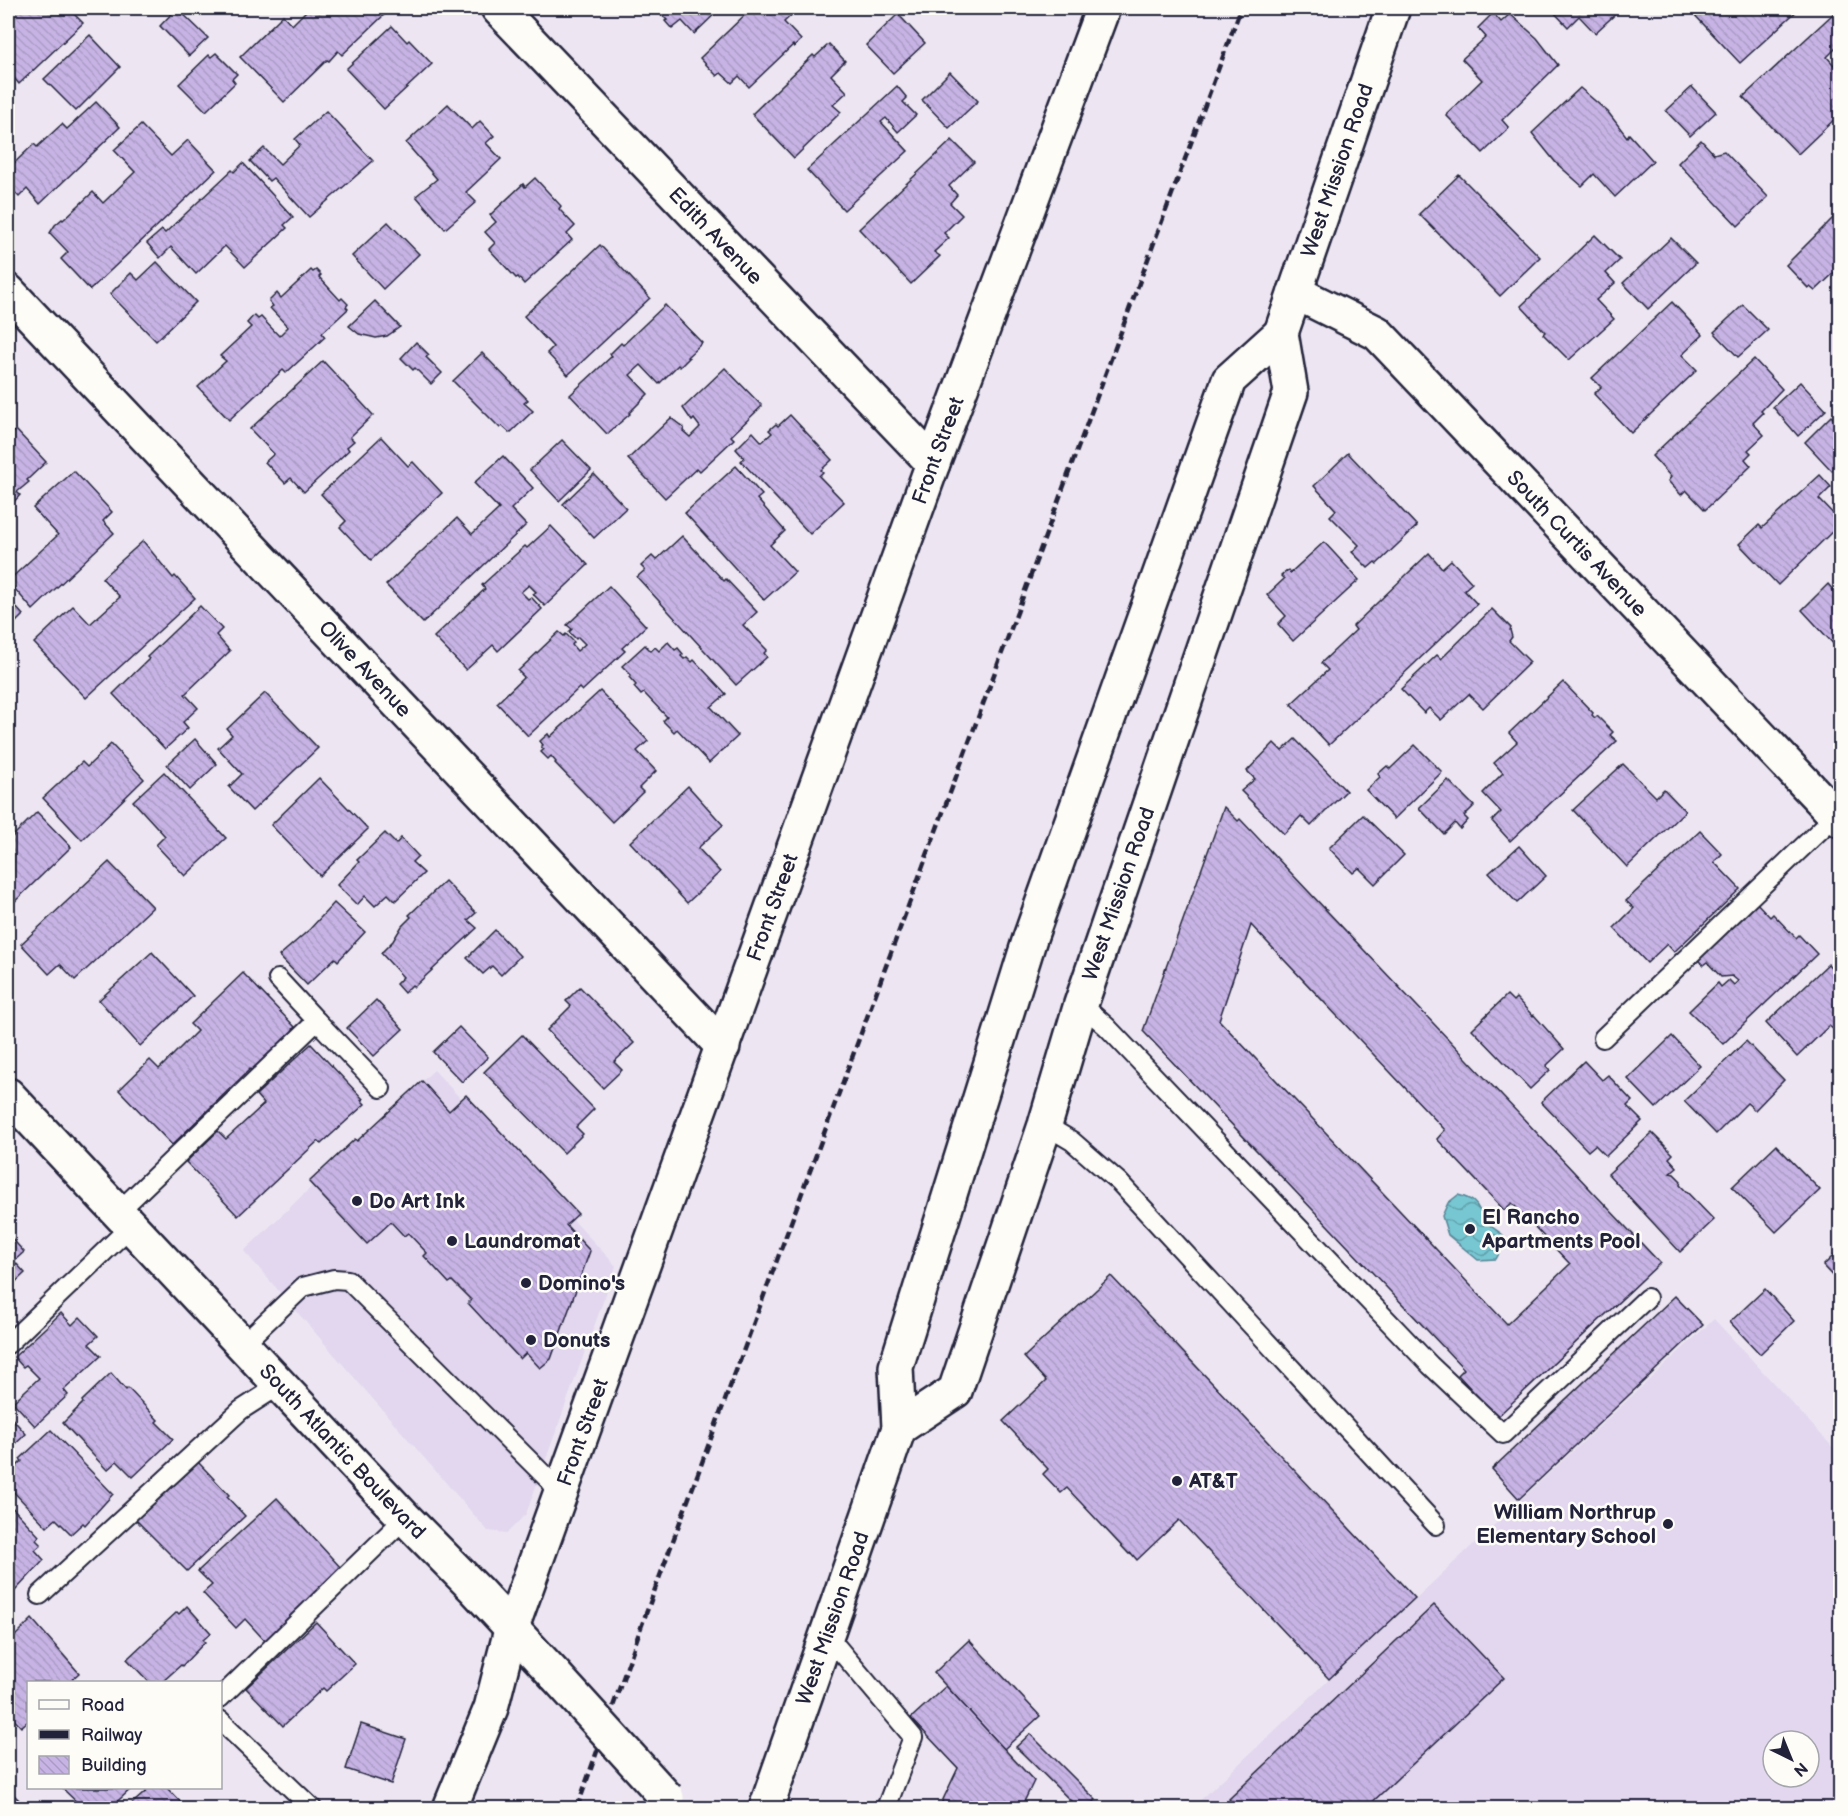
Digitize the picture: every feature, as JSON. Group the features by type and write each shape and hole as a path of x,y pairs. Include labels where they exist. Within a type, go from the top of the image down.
{"street":[{"name":"Edith Avenue","path":"498,8 933,463"},
{"name":"Front Street","path":"450,1809 491,1708 511,1630 933,463 1103,8"},
{"name":"West Mission Road","path":"899,1428 955,1391 1045,1125 1081,1004 1291,392 1281,333 1393,8"},
{"name":"Olive Avenue","path":"8,291 723,1047"},
{"name":"South Curtis Avenue","path":"1295,292 1377,333 1838,817"},
{"name":"West Mission Road","path":"766,1809 899,1428 896,1366 1030,938 1229,380 1281,333"},
{"name":"South Atlantic Boulevard","path":"8,1095 405,1518 476,1590 672,1803"}],"lane":[{"path":"1603,1038 1838,817"},
{"path":"278,979 381,1088"},
{"path":"1081,1004 1107,1027 1430,1365 1503,1434 1647,1298"},
{"path":"8,1344 124,1220 317,1021"},
{"path":"1045,1125 1072,1141 1119,1182 1436,1525"},
{"path":"242,1345 303,1287 334,1279 348,1280 561,1492"},
{"path":"40,1595 241,1410 280,1385"},
{"path":"222,1696 405,1518"},
{"path":"827,1635 913,1737 886,1809"},
{"path":"222,1722 312,1809"}],"shaded area":[{"path":"434,1070 616,1266 526,1514 507,1533 488,1531 244,1251"},
{"name":"William Northrup Elementary School","path":"1714,1319 1840,1455 1840,1808 1192,1808"}],"water":[{"name":"El Rancho Apartments Pool","path":"1458,1195 1475,1203 1488,1223 1503,1235 1502,1248 1496,1259 1478,1260 1448,1235 1442,1216 1448,1203"}],"building":[{"path":"19,8 68,8 83,23 19,84 8,71 8,18"},
{"path":"177,8 208,38 189,56 160,26"},
{"path":"309,8 381,8 386,13 342,55 338,51 329,61 327,60 284,102 240,57 283,15 292,25"},
{"path":"655,8 721,8 694,34 682,21 672,29"},
{"path":"752,8 799,8 784,22 801,40 749,87 739,76 732,83 721,73 717,76 700,58"},
{"path":"1550,8 1622,8 1595,33 1579,16 1568,27"},
{"path":"1695,8 1800,8 1740,63 1691,11"},
{"path":"1493,13 1501,22 1510,14 1537,38 1558,65 1502,120 1509,128 1483,153 1446,115 1482,80 1462,59 1486,37 1478,28"},
{"path":"1834,13 1840,20 1840,44 1827,57 1840,72 1840,114 1798,154 1743,97"},
{"path":"898,14 925,43 893,73 866,45"},
{"path":"392,26 432,64 384,109 346,69"},
{"path":"90,35 120,67 76,111 44,79"},
{"path":"829,44 845,61 831,75 847,92 833,105 841,112 794,158 752,114 813,55 815,57"},
{"path":"216,53 237,74 232,79 235,83 206,111 179,84 209,55 211,57"},
{"path":"950,72 978,101 949,128 922,100"},
{"path":"897,86 907,98 903,102 916,115 898,132 886,118 881,122 908,151 844,210 807,170"},
{"path":"1692,87 1716,112 1690,136 1666,111"},
{"path":"1580,88 1608,112 1627,137 1629,134 1653,161 1615,197 1594,174 1582,186 1556,163 1532,133"},
{"path":"96,102 120,127 40,204 27,189 19,197 8,185 8,169 34,144 37,147 62,124 67,129"},
{"path":"448,104 472,129 480,121 494,136 486,143 501,159 466,192 476,202 445,229 416,196 437,179 406,143"},
{"path":"326,111 373,161 309,217 273,178 269,181 250,161 264,148 280,164 300,145 295,139"},
{"path":"141,125 171,156 188,140 216,170 90,290 61,259 68,252 50,233 55,225 93,192 103,203 135,172 114,150"},
{"path":"952,140 974,162 949,186 957,195 950,203 962,215 944,233 949,238 934,252 940,256 911,284 859,229"},
{"path":"1701,140 1714,154 1724,151 1768,197 1738,226 1678,163"},
{"path":"243,163 293,217 284,225 287,228 245,267 225,246 196,274 171,247 160,258 147,243 162,230 165,233 232,170 234,172"},
{"path":"1459,175 1540,257 1500,296 1419,214"},
{"path":"535,178 561,206 559,209 575,226 567,234 572,240 524,284 489,249 495,243 485,232 496,222 490,215 523,184 525,187"},
{"path":"1834,217 1840,223 1840,260 1834,267 1837,270 1815,291 1808,288 1786,265"},
{"path":"388,222 419,254 383,289 352,256"},
{"path":"1595,235 1620,260 1606,273 1615,283 1596,300 1614,319 1569,360 1543,334 1545,332 1521,306"},
{"path":"1671,238 1696,263 1648,309 1623,283"},
{"path":"600,245 650,298 568,375 547,353 553,347 524,316"},
{"path":"157,262 196,302 156,341 110,294 131,273 138,280"},
{"path":"311,270 313,272 316,270 321,275 319,277 340,300 342,298 348,304 346,307 348,309 322,333 325,337 286,373 283,370 229,420 198,387 226,361 220,356 251,327 247,323 254,315 258,319 261,317 279,336 288,327 270,308 273,306 269,301 277,293 281,298"},
{"path":"375,301 400,327 387,336 376,338 359,334 349,326"},
{"path":"1672,302 1703,335 1682,355 1697,370 1631,433 1594,394 1601,387 1592,378"},
{"path":"665,305 702,343 680,367 678,365 659,384 641,365 630,375 648,394 607,434 570,395 612,356 610,354 621,343 623,345"},
{"path":"1743,305 1768,330 1738,357 1714,332"},
{"path":"416,342 429,355 426,357 442,373 431,384 401,358"},
{"path":"482,353 528,400 524,403 533,411 510,433 502,426 500,428 453,381"},
{"path":"1754,359 1782,389 1753,423 1764,435 1748,450 1751,453 1745,459 1751,466 1705,510 1686,490 1681,495 1668,481 1671,477 1652,456"},
{"path":"323,361 373,415 350,437 354,441 347,447 349,450 304,492 291,478 285,483 265,462 274,454 250,429"},
{"path":"725,368 762,406 731,436 734,439 700,471 697,468 665,498 628,459 671,418 684,428 683,431 690,437 700,427 694,419 692,421 683,408"},
{"path":"1800,382 1826,410 1798,436 1773,407"},
{"path":"1840,412 1840,462 1832,471 1805,442 1831,416 1833,418"},
{"path":"790,415 832,460 821,470 823,472 819,476 844,502 810,534 741,461 744,458 736,449 753,432 762,442 772,433 769,430 776,424 778,426"},
{"path":"16,430 46,462 17,492 20,495 9,507 8,438"},
{"path":"381,437 408,466 413,462 442,493 371,560 340,527 346,521 321,494"},
{"path":"562,440 591,470 559,501 530,470"},
{"path":"1348,453 1417,526 1377,564 1375,562 1368,568 1352,552 1359,545 1330,516 1336,510 1314,486"},
{"path":"503,456 533,488 511,509 526,525 423,623 386,585 457,518 472,534 499,509 474,483"},
{"path":"736,466 762,495 757,499 785,531 770,545 795,572 764,600 685,513"},
{"path":"74,471 112,512 103,521 114,533 33,610 8,581 58,535 33,508"},
{"path":"594,474 626,508 594,538 563,504"},
{"path":"1820,475 1831,487 1819,499 1840,521 1840,524 1778,585 1739,544 1759,525 1762,528"},
{"path":"551,526 588,565 545,606 533,594 536,592 529,585 521,592 528,599 531,597 542,609 498,651 493,645 466,670 434,637 485,589 482,585"},
{"path":"682,536 757,612 743,625 767,650 764,653 767,657 736,685 637,577 645,570 641,566 652,556 656,560"},
{"path":"143,541 173,578 175,576 195,598 86,698 34,643 73,606 90,624 120,597 102,578"},
{"path":"1324,542 1359,580 1293,641 1278,624 1286,616 1267,595 1284,579 1281,576 1288,570 1290,573"},
{"path":"1429,553 1442,568 1451,560 1472,583 1464,590 1477,604 1329,745 1291,704 1328,670 1321,663 1356,630 1353,626"},
{"path":"1828,584 1835,592 1840,587 1840,651 1802,610"},
{"path":"609,586 646,626 622,648 625,651 582,691 579,688 528,736 497,703 524,677 518,671 559,632 564,636 566,634 574,642 572,645 577,651 585,644 569,632 572,629 567,625"},
{"path":"8,598 23,615 8,630"},
{"path":"200,606 222,629 216,635 230,651 185,694 198,708 183,722 188,728 165,749 113,694 149,659 147,657"},
{"path":"1492,609 1511,628 1512,637 1509,641 1530,662 1483,708 1469,694 1441,720 1429,708 1424,713 1401,689 1437,655 1441,659"},
{"path":"668,642 675,650 678,648 684,659 687,657 692,662 694,660 726,694 711,707 738,736 709,763 677,729 674,732 663,721 667,717 644,693 641,695 629,677 631,675 622,666 645,645 651,651 655,647 659,651"},
{"path":"1563,682 1593,713 1595,718 1597,716 1613,732 1610,735 1617,741 1510,841 1492,821 1501,812 1483,793 1503,773 1494,763 1517,742 1509,733"},
{"path":"600,691 648,741 637,751 656,771 639,788 643,792 612,822 555,763 551,756 548,759 541,752 544,749 540,741 548,734 550,737"},
{"path":"265,693 318,748 252,811 229,787 242,774 218,748 232,735 227,729"},
{"path":"195,739 217,764 190,790 167,765"},
{"path":"1295,739 1346,791 1311,826 1301,816 1284,834 1241,791 1255,779 1247,771 1274,743 1282,751"},
{"path":"111,744 144,779 82,840 43,798 82,762 87,767"},
{"path":"1415,745 1442,772 1394,819 1366,790 1380,777 1378,774 1387,766 1390,769"},
{"path":"1623,764 1656,797 1664,789 1685,811 1627,867 1573,810"},
{"path":"164,772 226,838 185,876 156,845 165,836 133,801"},
{"path":"319,778 368,829 320,876 271,825"},
{"path":"1448,780 1474,806 1464,816 1468,820 1460,829 1455,823 1444,834 1419,808"},
{"path":"688,786 723,825 698,848 720,872 687,903 630,842"},
{"path":"1224,807 1238,821 1240,819 1660,1263 1497,1417 1458,1375 1464,1369 1143,1031","holes":["1251,925 1445,1130 1437,1139 1504,1210 1512,1203 1570,1264 1507,1324 1219,1020"]},
{"path":"37,812 71,847 8,908 8,841"},
{"path":"1363,815 1404,855 1375,884 1359,868 1353,873 1329,848"},
{"path":"1700,831 1722,854 1714,862 1740,889 1674,952 1667,944 1647,963 1614,928 1634,908 1626,901"},
{"path":"385,833 396,844 401,838 418,856 412,862 424,873 395,901 388,894 375,906 365,896 357,905 337,885 359,862 357,860"},
{"path":"1519,846 1546,876 1517,903 1489,873"},
{"path":"109,862 153,907 75,980 60,964 49,974 21,944"},
{"path":"445,881 476,913 468,920 477,928 414,987 412,985 404,993 396,984 403,977 381,953 411,917 409,915"},
{"path":"1753,899 1770,917 1773,914 1796,938 1799,935 1817,954 1723,1044 1689,1011 1718,983 1721,987 1729,980 1734,985 1738,981 1732,976 1721,977 1707,962 1703,965 1697,959"},
{"path":"334,903 365,932 338,961 335,958 307,985 279,956 310,929"},
{"path":"495,930 520,956 501,975 492,966 483,974 467,958"},
{"path":"152,952 193,996 140,1046 99,1000"},
{"path":"1828,964 1840,977 1840,1029 1837,1032 1829,1026 1797,1057 1766,1023"},
{"path":"243,973 295,1027 293,1029 296,1032 254,1074 250,1069 172,1145 119,1090 150,1060 159,1069 197,1031 190,1024"},
{"path":"580,987 634,1043 614,1062 622,1070 603,1088 547,1030 571,1006 566,1001"},
{"path":"1507,995 1513,1001 1516,998 1534,1015 1564,1049 1546,1066 1550,1070 1530,1089 1472,1029"},
{"path":"376,1000 403,1029 374,1056 347,1028"},
{"path":"459,1027 488,1057 462,1082 433,1052"},
{"path":"522,1035 594,1109 576,1127 583,1134 564,1153 484,1072"},
{"path":"1672,1036 1700,1066 1656,1108 1628,1079"},
{"path":"1746,1041 1784,1080 1755,1110 1747,1103 1716,1134 1684,1101"},
{"path":"311,1044 363,1099 361,1100 365,1104 321,1144 318,1141 238,1216 186,1162 218,1131 226,1139 264,1104 256,1095"},
{"path":"1584,1061 1602,1080 1608,1075 1632,1101 1627,1106 1642,1121 1606,1156 1595,1145 1588,1151 1541,1102"},
{"path":"422,1081 449,1111 466,1095 578,1214 566,1225 590,1251 551,1359 540,1368 526,1353 520,1359 468,1303 471,1300 452,1281 449,1283 424,1256 427,1253 408,1233 404,1236 391,1222 367,1244 309,1182"},
{"path":"1652,1133 1673,1154 1669,1158 1677,1167 1670,1173 1681,1181 1680,1185 1714,1220 1680,1252 1608,1174"},
{"path":"1776,1145 1820,1190 1776,1232 1732,1187"},
{"path":"8,1234 24,1252 14,1261 25,1273 8,1289"},
{"path":"1840,1249 1840,1284 1823,1266"},
{"name":"AT&T","path":"1111,1276 1415,1598 1329,1679 1179,1520 1137,1560 1067,1488 1061,1493 1043,1474 1048,1469 1003,1421 1046,1381 1024,1357"},
{"path":"1765,1289 1794,1321 1760,1354 1730,1322"},
{"path":"1675,1296 1703,1325 1519,1499 1492,1469"},
{"path":"61,1313 72,1325 80,1317 98,1336 89,1344 101,1356 64,1390 68,1395 35,1426 13,1402 39,1378 26,1365 23,1367 14,1357"},
{"path":"111,1373 126,1390 128,1388 173,1439 133,1477 117,1461 107,1470 63,1423"},
{"path":"8,1414 26,1434 8,1451"},
{"path":"51,1430 113,1494 85,1525 83,1523 71,1534 56,1519 47,1527 8,1486 8,1475 22,1461 20,1459"},
{"path":"198,1462 245,1516 187,1571 134,1518 158,1495 161,1497"},
{"path":"277,1498 341,1568 266,1642 245,1619 236,1628 203,1593 212,1585 198,1571"},
{"path":"8,1503 39,1536 36,1540 41,1545 35,1550 44,1560 15,1591 14,1589 8,1595"},
{"path":"1434,1605 1504,1678 1366,1808 1238,1808 1229,1799"},
{"path":"187,1606 211,1633 182,1666 163,1681 148,1681 127,1659 177,1612 179,1614"},
{"path":"32,1619 79,1673 70,1681 27,1681 27,1722 21,1727 8,1713 8,1643"},
{"path":"316,1622 355,1664 326,1691 323,1688 283,1726 246,1688"},
{"path":"969,1640 1040,1716 1004,1749 934,1673"},
{"path":"946,1686 1034,1781 1021,1808 939,1808 958,1768 911,1718"},
{"path":"361,1724 406,1739 391,1784 346,1769"},
{"path":"1030,1734 1096,1800 1087,1808 1078,1808 1016,1747"},
{"path":"8,1785 11,1792 27,1808 8,1808"},
{"path":"63,1789 131,1789 110,1808 83,1808"},
{"path":"149,1789 168,1789 186,1808 127,1808"}],"railway":[{"path":"577,1808 644,1619 1241,8"}],"place":[{"name":"Do Art Ink","path":"357,1201"},
{"name":"El Rancho Apartments Pool","path":"1470,1229"},
{"name":"Laundromat","path":"452,1241"},
{"name":"Domino's","path":"526,1283"},
{"name":"Donuts","path":"531,1340"},
{"name":"AT&T","path":"1177,1481"},
{"name":"William Northrup Elementary School","path":"1668,1524"}]}
